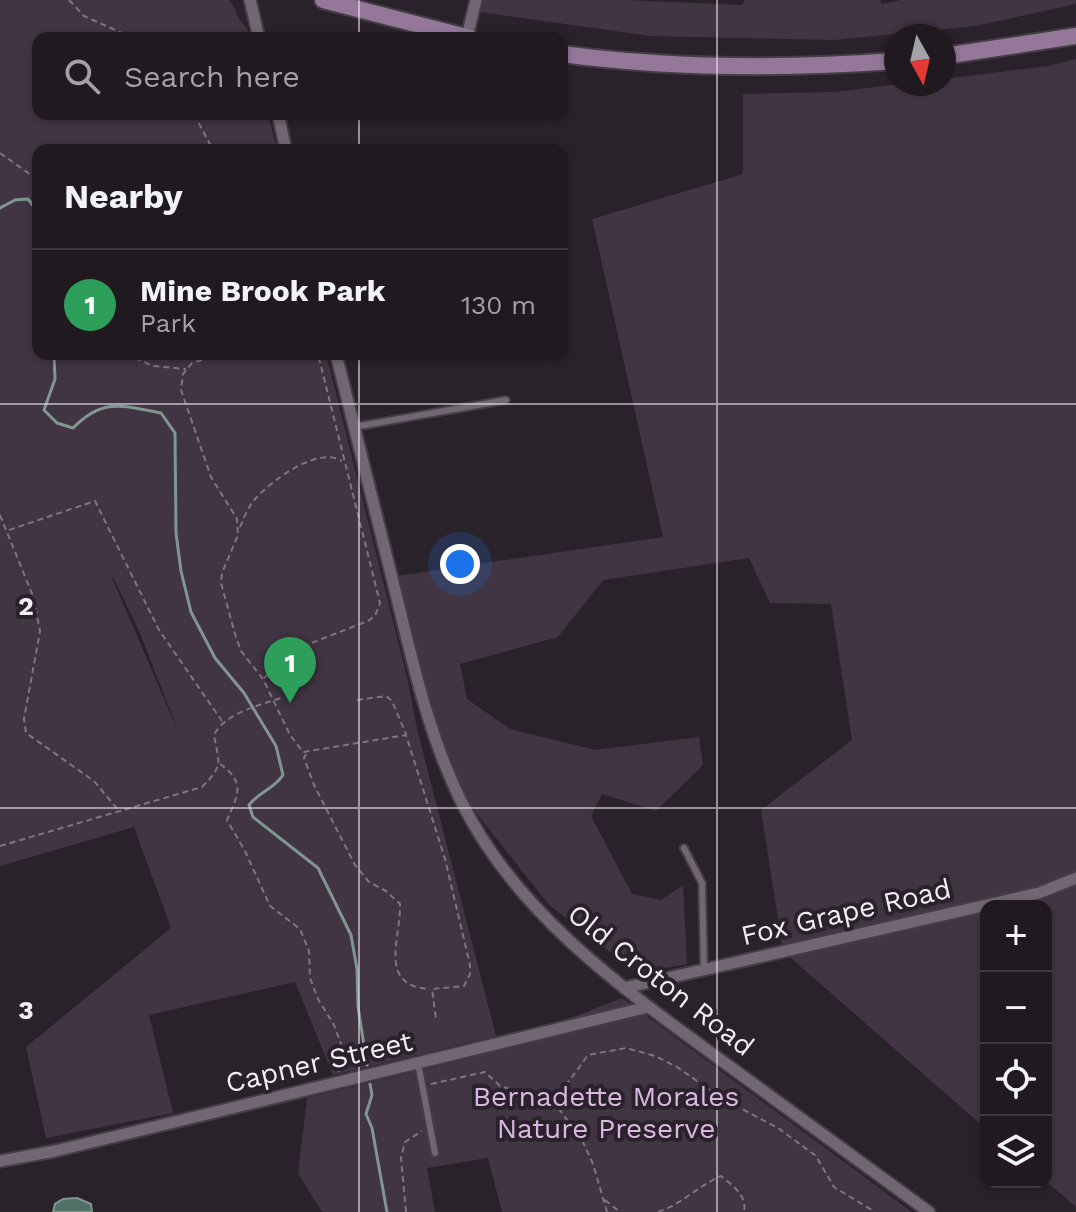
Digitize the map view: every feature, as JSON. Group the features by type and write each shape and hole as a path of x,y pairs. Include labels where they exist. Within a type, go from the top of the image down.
{"main road":[{"path":"323,0 445,32"},
{"path":"956,54 1076,36"},
{"path":"568,55 708,67 766,68 884,62"}],"street":[{"path":"250,0 258,32"},
{"path":"469,32 476,0"},
{"path":"279,120 285,144"},
{"name":"Old Croton Road","path":"337,360 435,738 462,804 480,834 520,891 570,942 624,988 929,1212"},
{"name":"Fox Grape Road","path":"624,988 1039,893 1076,878"},
{"name":"Capner Street","path":"0,1161 55,1151 648,1007"}],"lane":[{"path":"354,427 506,400"},
{"path":"684,848 702,883 704,969"},
{"path":"418,1063 435,1153"}],"path":[{"path":"69,0 84,16 120,32"},
{"path":"197,120 210,144"},
{"path":"0,153 32,176"},
{"path":"140,360 153,366 187,369"},
{"path":"202,360 192,363 187,369 181,381 181,390 211,477 237,519 239,528"},
{"path":"263,679 301,647 358,626 379,610 380,599 319,360"},
{"path":"343,462 331,455 301,465 275,480 253,501 239,528 221,583 241,651 263,679 299,749 311,752 406,735"},
{"path":"7,531 95,501 159,630 223,722"},
{"path":"0,515 33,596 40,631 24,719 26,733 43,748 94,781 119,811"},
{"path":"311,752 304,758 314,785 355,865 369,882 386,891 400,904 395,962 400,978 409,986 432,989 464,986 470,974 470,965 445,859 406,735 392,701 386,696 357,700"},
{"path":"0,846 202,787 217,772 220,764 214,735 223,722 281,698"},
{"path":"220,764 236,778 238,787 227,820 230,829 245,851 270,906 300,929 309,951 310,978 341,1044 337,1062 340,1081"},
{"path":"432,989 436,1019"},
{"path":"554,1102 588,1055 626,1048 655,1056 677,1067 723,1099 778,1128 816,1156 834,1187 875,1212"},
{"path":"422,1086 485,1072 500,1086 554,1102 583,1142 607,1212"},
{"path":"406,1212 401,1158 405,1142 430,1126"},
{"path":"658,1212 673,1208 701,1185 721,1176 740,1191 744,1212"},
{"path":"604,1200 620,1212"}],"green space":[{"path":"0,0 229,0 247,29 248,32 32,32 32,120 270,120 276,144 32,144 32,360 328,360 407,677 417,729 496,1036 333,1075 295,982 149,1015 173,1113 46,1138 26,1047 171,928 134,827 0,866","holes":["113,577 140,633 181,738 112,578"]},
{"path":"480,0 624,0 742,5 745,0 880,0 882,4 901,0 1076,0 1076,4 975,26 884,24 884,35 834,40 651,36 480,12"},
{"path":"1076,59 1076,1207 1052,1186 1052,900 980,900 980,1124 783,951 761,810 852,740 831,604 770,603 749,558 603,580 558,637 460,664 467,699 510,729 595,750 699,737 703,765 656,811 602,794 591,816 632,894 661,900 683,885 687,964 637,973 549,905 451,781 396,576 663,537 592,219 743,174 743,94 835,92 884,86 884,96 956,96 956,78 1048,66"},
{"name":"Bernadette Morales Nature Preserve","path":"622,998 912,1212 502,1212 488,1158 427,1168 435,1212 322,1212 298,1173 307,1098 463,1060"}],"shaded area":[{"path":"77,1198 91,1204 92,1212 53,1212 55,1204 63,1199"}],"waterway":[{"path":"0,208 15,200 28,199 32,204"},
{"path":"54,360 55,379 44,410 57,423 73,428 94,412 124,406 161,413 175,433 176,533 191,612 215,658 244,693 276,746 283,775 249,805 253,817 318,868 351,935 367,1065"},
{"path":"370,1084 372,1095 366,1114 372,1128 387,1212"}],"place":[{"name":"Mine Brook Park","path":"290,703"}]}
